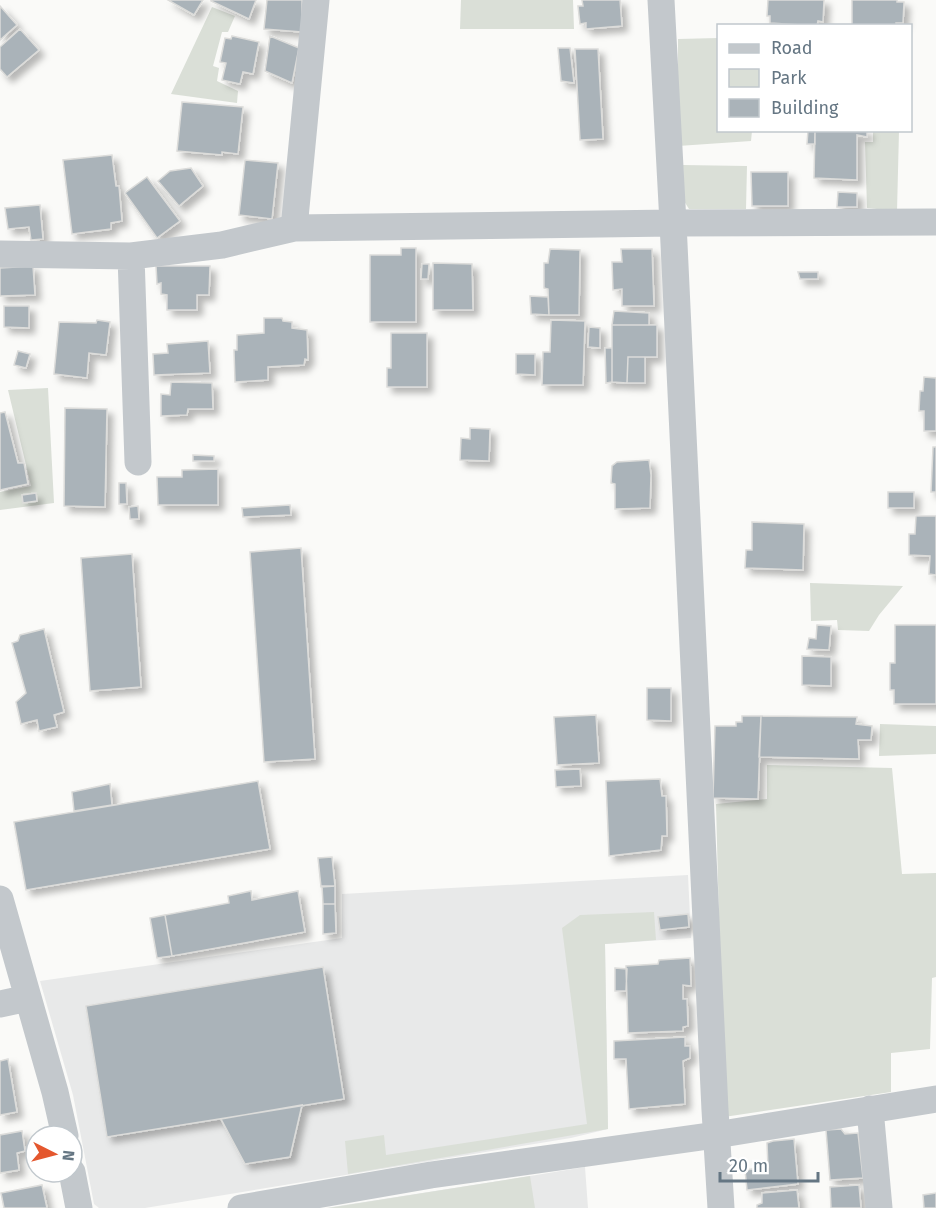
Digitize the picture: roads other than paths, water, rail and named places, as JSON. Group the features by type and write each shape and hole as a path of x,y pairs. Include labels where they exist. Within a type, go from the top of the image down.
{"street":[{"path":"294,228 316,0"},
{"path":"661,0 721,1208"},
{"path":"0,254 131,256 222,245 294,228 936,222"},
{"path":"131,256 138,462"},
{"path":"0,899 56,1092 62,1124"},
{"path":"0,1004 28,998"},
{"path":"241,1208 431,1175 716,1135 936,1099"},
{"path":"870,1109 879,1208"},
{"path":"74,1184 79,1208"}]}
